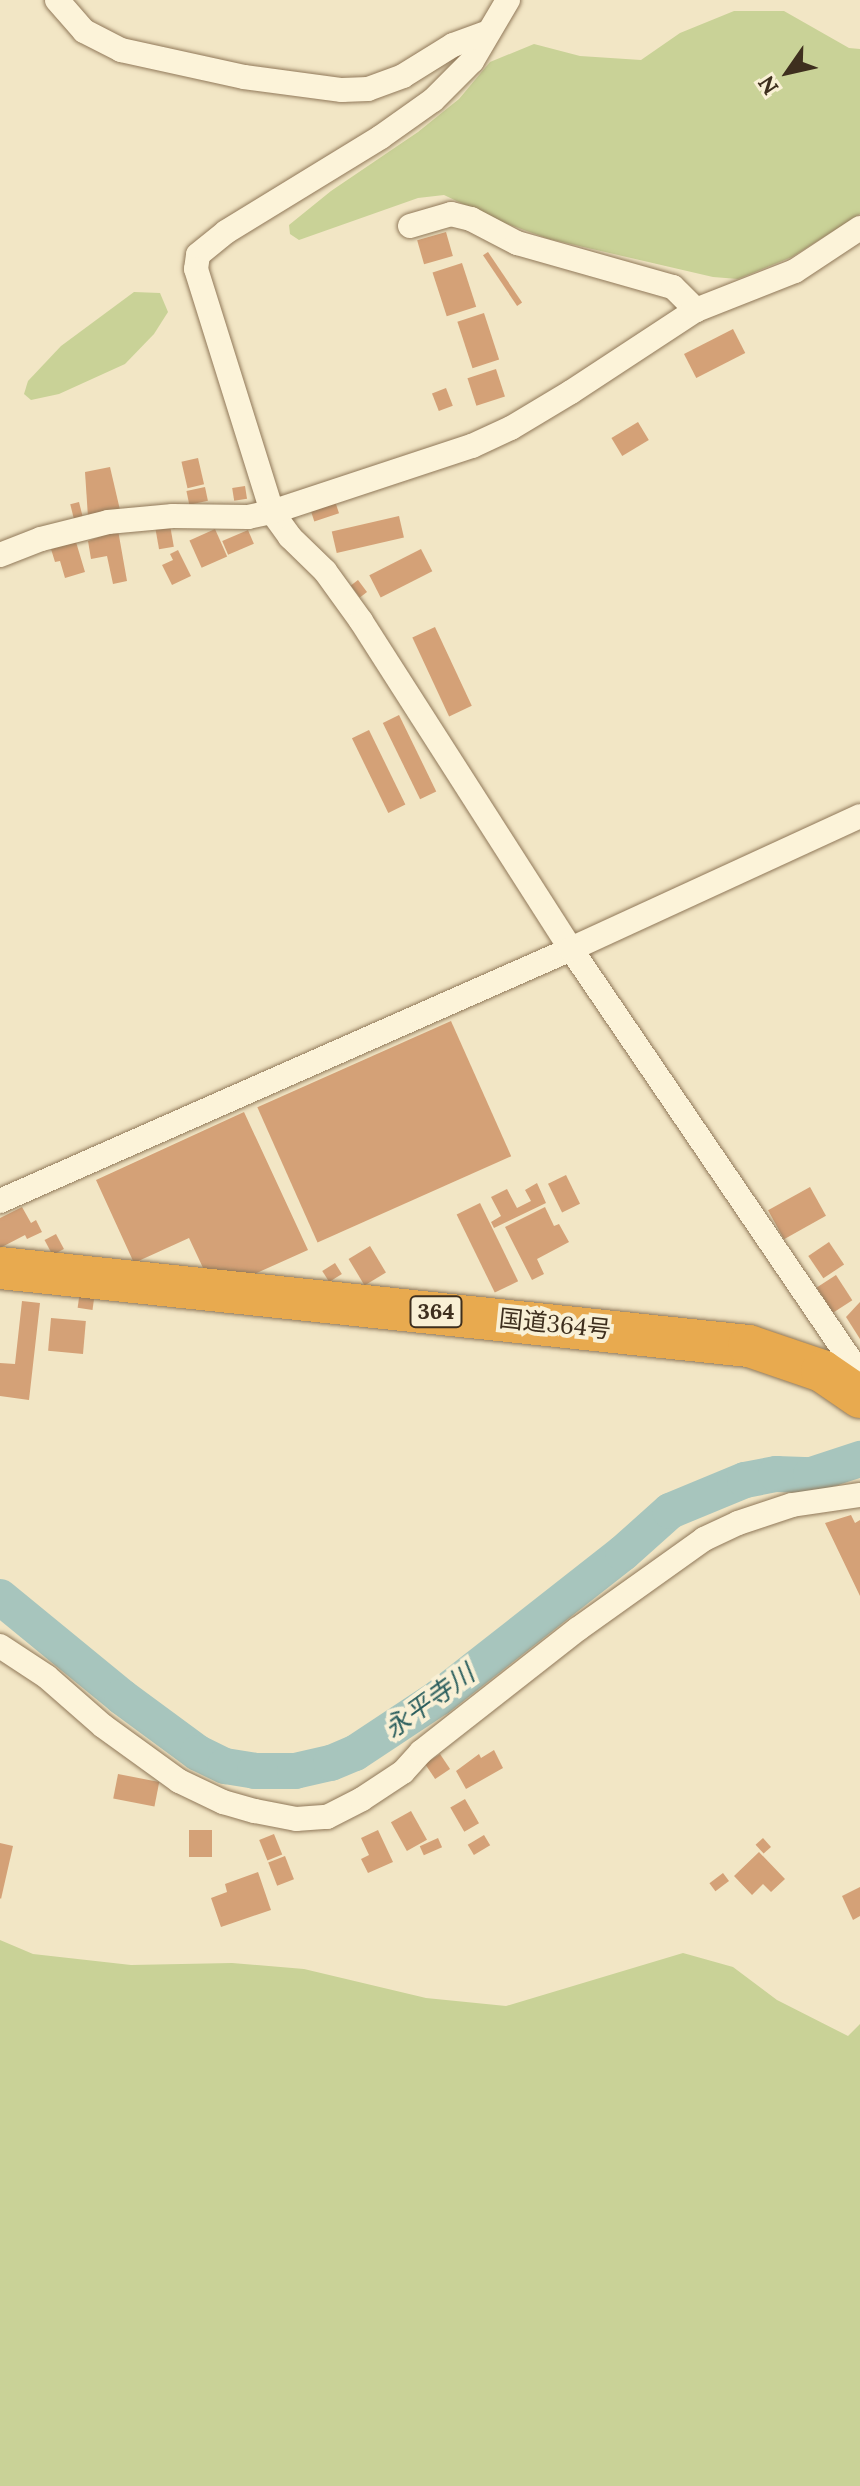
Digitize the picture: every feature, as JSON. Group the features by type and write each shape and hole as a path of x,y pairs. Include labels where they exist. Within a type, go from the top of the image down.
{"highway":[{"name":"国道364号","path":"0,1268 721,1342 796,1359 822,1371 860,1397"}],"street":[{"path":"57,0 84,31 121,50 244,77 342,90 368,89 403,76 453,45 486,33"},
{"path":"508,0 472,61 433,100 381,137 226,232 198,255 196,269 272,512 290,537 325,571 361,621 571,949 860,1374"},
{"path":"410,226 451,214 471,219 517,243 643,275 673,287 696,310"},
{"path":"0,555 41,539 108,522 173,516 248,517 272,512 472,446 511,428 696,310 795,271 860,228"},
{"path":"0,1201 571,949 860,816"},
{"path":"0,1646 47,1677 103,1726 179,1781 223,1802 255,1811 296,1819 327,1817 403,1772 421,1752 578,1629 704,1539 792,1505 860,1495"}],"green space":[{"path":"734,11 784,11 849,48 860,49 860,214 792,257 738,279 713,277 549,239 499,221 444,195 418,198 299,240 290,234 289,225 331,191 418,132 459,99 490,62 534,44 580,56 641,60 680,33"},
{"path":"134,292 160,293 168,312 154,334 125,364 59,394 31,400 24,394 28,381 61,346"},
{"path":"0,1940 33,1954 131,1965 232,1963 304,1969 426,1998 506,2006 683,1953 733,1967 777,2000 848,2036 860,2024 860,2486 0,2486"}],"building":[{"path":"446,232 453,256 424,264 417,240"},
{"path":"488,252 522,303 517,306 483,255"},
{"path":"462,263 476,307 447,316 433,273"},
{"path":"484,313 499,360 473,368 457,322"},
{"path":"733,329 745,353 696,378 684,354"},
{"path":"496,369 505,397 476,406 467,378"},
{"path":"446,388 453,406 439,411 432,393"},
{"path":"638,422 649,440 622,456 611,438"},
{"path":"198,458 204,484 188,488 181,462"},
{"path":"110,467 120,510 88,517 85,472"},
{"path":"245,486 247,499 234,501 232,488"},
{"path":"205,487 208,501 189,505 186,491"},
{"path":"335,501 339,513 314,521 310,509"},
{"path":"79,502 83,518 74,520 70,504"},
{"path":"399,516 404,537 337,553 332,532"},
{"path":"170,525 174,547 159,549 155,528"},
{"path":"215,529 227,556 202,568 189,540"},
{"path":"118,530 127,581 113,584 107,556 91,559 88,541"},
{"path":"248,530 254,544 228,555 222,541"},
{"path":"76,542 85,572 65,578 60,561 55,562 51,549"},
{"path":"421,549 432,571 381,598 369,575"},
{"path":"178,550 191,576 172,585 162,565 173,560 170,554"},
{"path":"358,580 367,592 360,597 351,585"},
{"path":"435,627 472,706 449,716 412,638"},
{"path":"399,715 436,791 420,799 383,723"},
{"path":"369,730 405,805 388,813 352,738"},
{"path":"451,1021 511,1156 318,1242 257,1107"},
{"path":"244,1112 308,1250 250,1276 204,1270 189,1238 134,1263 96,1180"},
{"path":"566,1175 580,1204 562,1213 548,1184"},
{"path":"537,1183 546,1203 494,1228 491,1222 501,1216 491,1197 507,1189 517,1208 531,1201 525,1190"},
{"path":"810,1187 826,1216 784,1239 768,1210"},
{"path":"480,1203 518,1281 495,1293 457,1214"},
{"path":"22,1207 31,1223 36,1220 42,1232 27,1239 25,1235 0,1248 0,1218"},
{"path":"545,1207 554,1226 559,1224 569,1242 537,1259 544,1274 532,1280 505,1227"},
{"path":"56,1234 64,1249 53,1255 45,1240"},
{"path":"829,1242 844,1264 823,1278 808,1256"},
{"path":"370,1246 386,1273 365,1285 349,1259"},
{"path":"335,1263 342,1274 329,1282 322,1271"},
{"path":"836,1275 852,1300 833,1313 817,1288"},
{"path":"80,1291 95,1293 92,1310 78,1308"},
{"path":"22,1301 40,1303 29,1400 0,1396 0,1363 15,1364"},
{"path":"860,1302 860,1339 846,1317"},
{"path":"51,1318 86,1321 83,1354 48,1351"},
{"path":"851,1515 855,1523 860,1520 860,1596 825,1523"},
{"path":"494,1750 503,1768 466,1789 456,1771 479,1754 481,1758"},
{"path":"440,1754 450,1769 435,1779 425,1764"},
{"path":"118,1774 159,1782 154,1807 113,1799"},
{"path":"465,1799 479,1823 464,1832 450,1808"},
{"path":"411,1811 427,1840 407,1851 391,1822"},
{"path":"189,1830 212,1830 212,1857 189,1857"},
{"path":"378,1830 393,1862 368,1873 361,1859 369,1855 361,1838"},
{"path":"274,1834 282,1854 267,1860 259,1840"},
{"path":"484,1835 490,1845 474,1855 468,1845"},
{"path":"438,1838 442,1847 424,1855 420,1846"},
{"path":"763,1838 771,1847 764,1854 756,1845"},
{"path":"0,1843 13,1846 1,1899 0,1898"},
{"path":"759,1852 785,1879 771,1892 763,1884 752,1895 734,1876"},
{"path":"285,1856 294,1879 277,1886 268,1862"},
{"path":"258,1872 271,1910 221,1927 211,1898 227,1892 225,1884"},
{"path":"723,1873 729,1881 715,1891 709,1883"},
{"path":"860,1887 860,1916 853,1920 842,1896"}],"waterway":[{"name":"永平寺川","path":"0,1597 122,1697 198,1753 225,1766 255,1771 295,1771 331,1763 355,1753 438,1698 623,1553 670,1511 745,1480 776,1474 811,1475 860,1459"}]}
